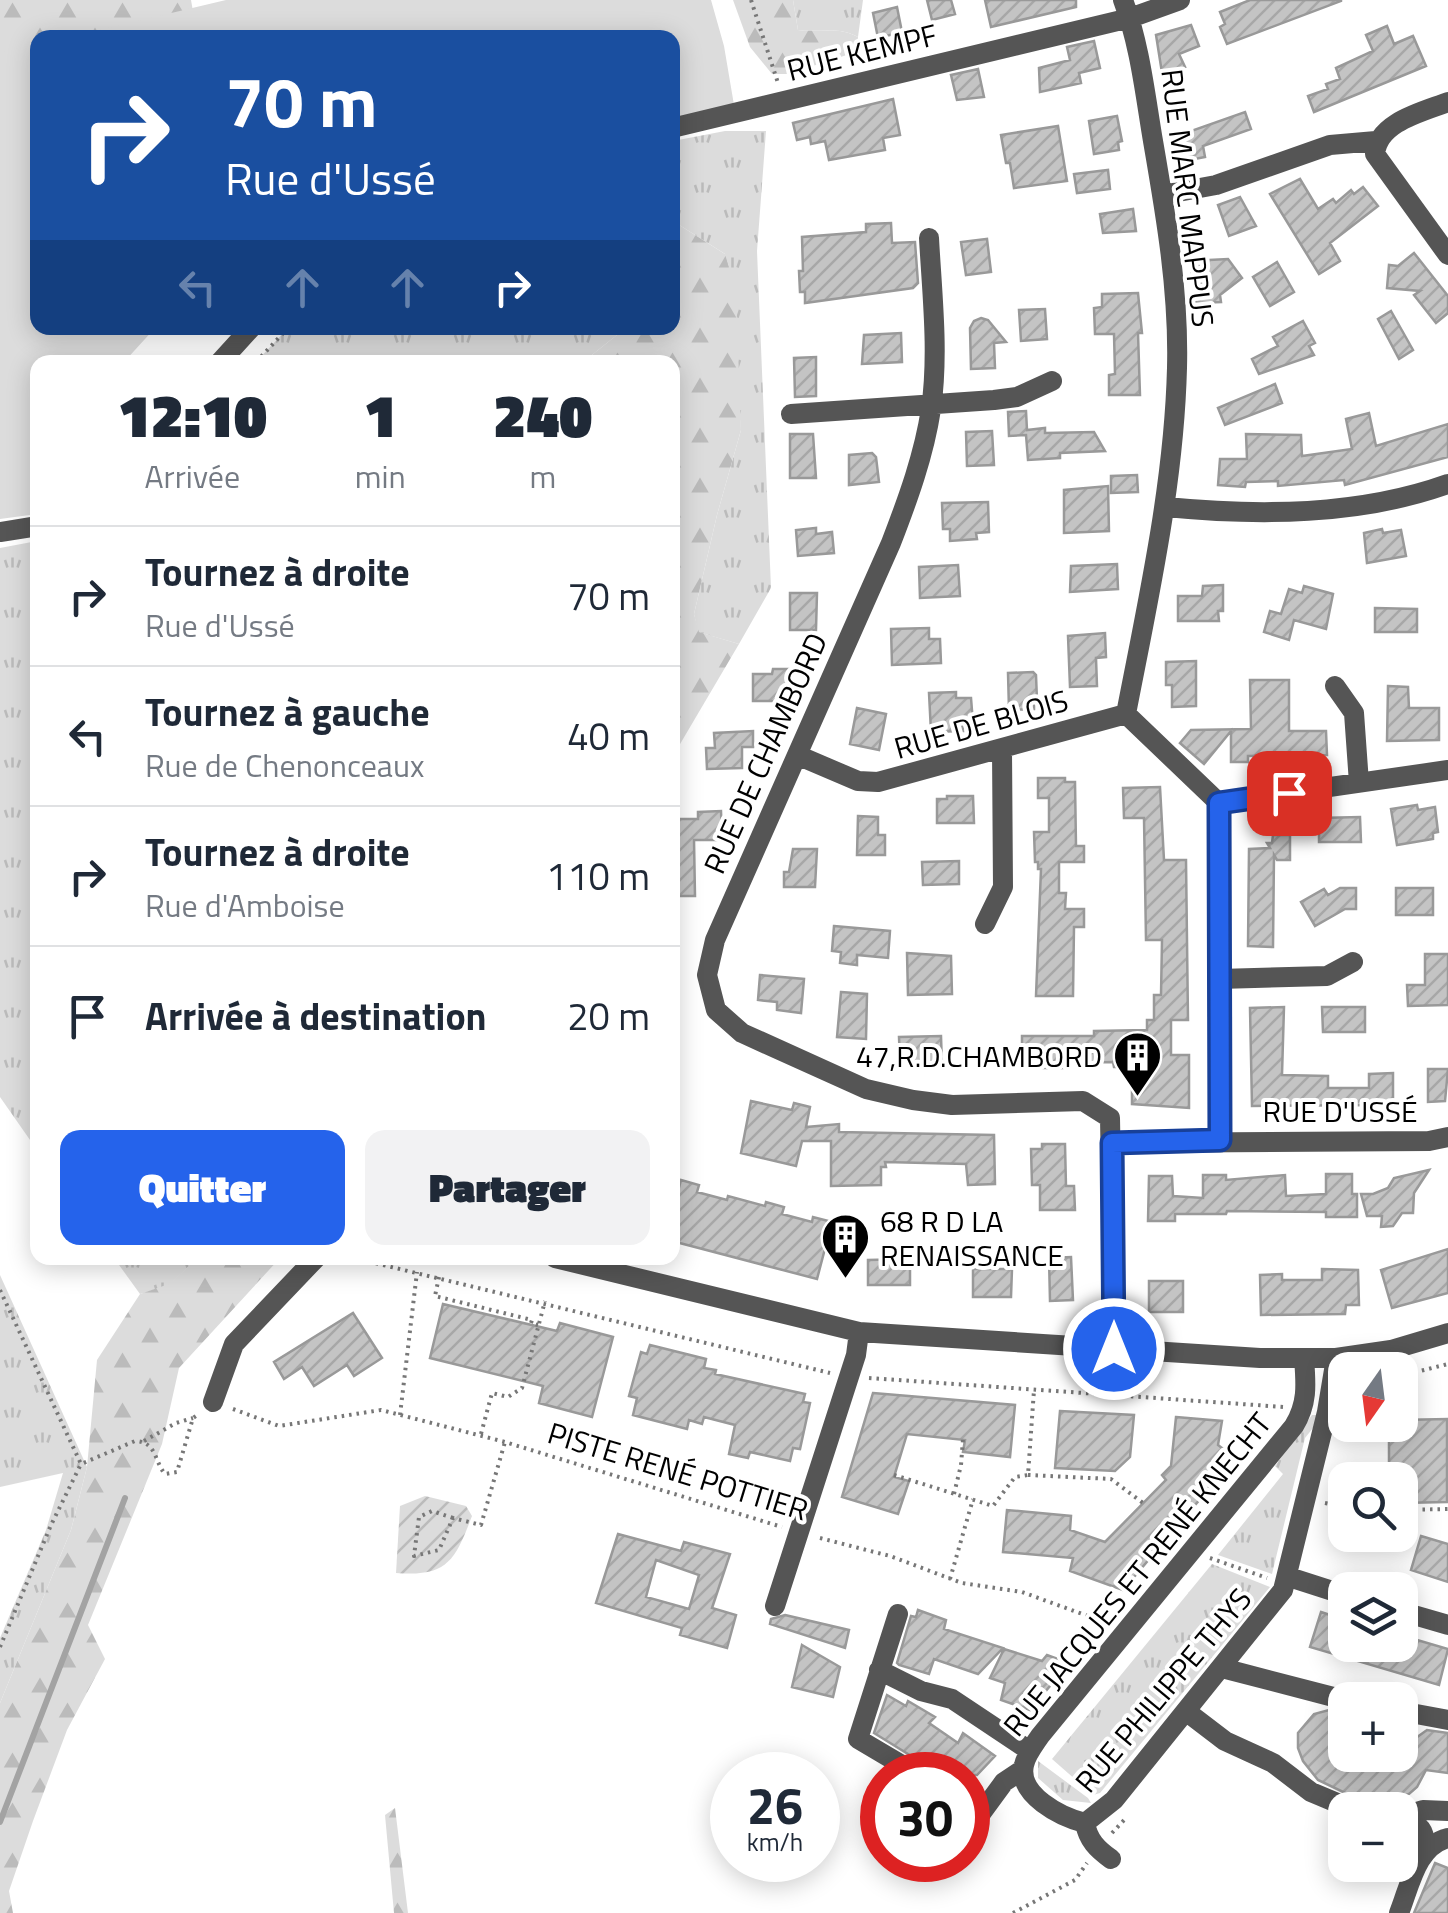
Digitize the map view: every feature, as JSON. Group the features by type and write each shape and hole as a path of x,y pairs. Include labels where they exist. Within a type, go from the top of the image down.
{"street":[{"name":"RUE KEMPF","path":"680,126 784,102 1127,9 1180,0"},
{"name":"RUE MARC MAPPUS","path":"1126,714 1166,507 1177,368 1175,298 1162,195 1127,9"},
{"path":"1162,195 1216,184 1330,145 1376,141 1398,124 1448,102"},
{"path":"1376,141 1375,154 1388,176 1448,255"},
{"name":"RUE DE CHAMBORD","path":"929,238 934,343 931,405 912,489 715,940 707,975 716,1010 742,1033 866,1089 952,1105 1083,1102 1110,1118 1112,1143"},
{"path":"227,355 245,335"},
{"path":"791,414 1016,397 1052,381"},
{"path":"1166,507 1258,513 1316,510 1374,502 1448,484"},
{"path":"0,532 30,527"},
{"path":"1335,686 1354,713 1359,783"},
{"path":"1126,714 1219,803 1220,1140"},
{"name":"RUE DE BLOIS","path":"797,755 858,781 878,782 1126,714"},
{"path":"985,924 1003,886 1002,750"},
{"path":"1219,803 1448,770"},
{"path":"1219,979 1327,976 1354,962"},
{"name":"RUE D'USSÉ","path":"1112,1143 1448,1138"},
{"path":"1112,1143 1114,1349"},
{"path":"213,1402 234,1344 309,1265"},
{"path":"584,1265 859,1332 1328,1358"},
{"path":"775,1606 859,1332"},
{"path":"1377,1352 1448,1333"},
{"name":"RUE JACQUES ET RENÉ KNECHT","path":"990,1795 1026,1760 1303,1411 1307,1394 1304,1358"},
{"name":"RUE PHILIPPE THYS","path":"1085,1823 1114,1800 1275,1603 1287,1580 1328,1394"},
{"path":"1287,1580 1328,1591"},
{"path":"879,1752 858,1740 898,1614"},
{"path":"1418,1616 1448,1625"},
{"path":"1222,1668 1328,1696"},
{"path":"879,1670 920,1691 952,1699 1026,1760"},
{"path":"1186,1712 1225,1741 1274,1763 1311,1792 1328,1799"},
{"path":"1418,1715 1448,1720"},
{"name":"RUE JACQUES ET RENÉ KNECHT","path":"1026,1760 1024,1783 1070,1820 1085,1823"},
{"path":"1418,1811 1448,1811"},
{"path":"1085,1823 1087,1835 1104,1854"},
{"path":"1399,1913 1424,1851 1426,1838 1418,1824"},
{"path":"1424,1851 1448,1838"}],"path":[{"path":"752,0 784,102"},
{"path":"263,355 281,335"},
{"path":"386,1265 848,1378 1290,1408"},
{"path":"400,1415 417,1272"},
{"path":"439,1277 435,1296 532,1320 530,1323 538,1326"},
{"path":"0,1290 81,1464"},
{"path":"481,1436 492,1392 508,1396 522,1388 545,1302"},
{"path":"1418,1372 1448,1364"},
{"path":"1028,1476 1034,1390"},
{"path":"0,1647 81,1464 193,1418 213,1402"},
{"name":"PISTE RENÉ POTTIER","path":"213,1402 280,1426 381,1410 505,1442 798,1532 890,1556 950,1578 1022,1592 1124,1632"},
{"path":"144,1441 155,1450 161,1471 177,1472 193,1418"},
{"path":"954,1494 962,1439"},
{"path":"453,1518 439,1550 414,1556 418,1517 432,1511 480,1525 505,1442"},
{"path":"894,1475 993,1506 1015,1477 1111,1479 1144,1503"},
{"path":"950,1578 974,1499"},
{"path":"1323,1503 1328,1504"},
{"path":"1418,1510 1448,1509"},
{"path":"1196,1546 1213,1560 1287,1580"},
{"path":"1013,1913 1074,1880 1104,1854"}],"green space":[{"path":"0,0 191,0 194,17 129,30 30,30 30,51 0,57"},
{"path":"226,0 711,0 734,105 680,117 680,30 100,30"},
{"path":"733,0 793,0 798,30 851,34 858,37 856,52 788,74 772,74 750,47"},
{"path":"793,0 863,0 858,37 836,31 798,30"},
{"path":"30,46 30,335 149,335 130,355 30,355 30,515 0,519 0,53"},
{"path":"725,131 766,131 757,251 771,588 739,644 698,632 694,614 741,430 725,254 680,225 680,140"},
{"path":"680,225 725,254 736,294 741,430 694,614 699,632 739,644 680,744 680,355 592,355 617,335 680,335"},
{"path":"281,335 617,335 592,355 263,355"},
{"path":"30,542 30,1140 0,1097 0,548"},
{"path":"119,1265 190,1265 169,1285 140,1294"},
{"path":"190,1265 274,1265 179,1368 162,1444 88,1625 105,1659 67,1730 33,1821 9,1891 13,1913 0,1913 0,1703 71,1530 87,1467 97,1360 140,1294 169,1284"},
{"path":"0,1275 87,1467 71,1530 0,1703 0,1638 46,1530 63,1473 0,1487"},
{"path":"1312,1415 1317,1415 1305,1438 1272,1574 1218,1555 1283,1474 1275,1466"},
{"path":"425,1496 466,1506 472,1516 447,1562 427,1572 396,1573 400,1506"},
{"path":"1212,1564 1270,1587 1100,1793 1093,1795 1052,1759"},
{"path":"1038,1761 1091,1803 1063,1800 1038,1778"},
{"path":"395,1808 408,1913 394,1913 385,1815"}],"building":[{"path":"927,0 951,0 955,14 932,20"},
{"path":"985,0 1076,0 1076,7 991,27"},
{"path":"1250,0 1341,1 1227,44 1220,27 1225,24 1220,12"},
{"path":"897,7 902,32 878,38 873,13"},
{"path":"1191,25 1199,46 1179,54 1185,67 1162,73 1156,35"},
{"path":"1387,26 1394,44 1413,36 1426,66 1314,112 1308,96 1328,89 1326,84 1340,79 1336,68 1373,51 1366,35"},
{"path":"1094,41 1100,68 1079,73 1081,83 1040,92 1039,68 1070,60 1067,47"},
{"path":"978,69 984,97 957,100 951,75"},
{"path":"893,99 900,135 883,138 885,150 829,160 825,141 811,144 810,137 797,140 793,123"},
{"path":"1245,112 1251,129 1203,146 1205,157 1179,162 1174,137"},
{"path":"1117,116 1122,141 1118,142 1119,150 1094,154 1089,121"},
{"path":"1058,126 1067,181 1014,188 1001,135"},
{"path":"1108,170 1110,189 1077,193 1074,174"},
{"path":"1300,179 1318,209 1363,187 1378,206 1330,243 1340,261 1319,274 1270,194"},
{"path":"1240,197 1256,226 1229,236 1218,205"},
{"path":"1133,209 1136,231 1103,233 1100,214"},
{"path":"891,223 892,243 915,242 918,283 913,288 805,303 799,271 803,271 802,237 866,232 866,224"},
{"path":"987,239 991,272 966,275 961,242"},
{"path":"1414,253 1448,296 1448,313 1436,323 1414,295 1420,291 1387,288 1389,265 1398,266"},
{"path":"1228,259 1242,278 1220,295 1221,302 1196,303 1190,261"},
{"path":"1277,262 1294,292 1270,306 1253,277"},
{"path":"1138,293 1142,333 1138,333 1140,395 1109,395 1109,375 1115,374 1114,334 1095,334 1094,308 1102,307 1102,294"},
{"path":"1045,309 1047,339 1021,341 1019,310"},
{"path":"1391,311 1413,350 1399,359 1378,319"},
{"path":"981,318 988,320 1006,342 994,343 995,368 971,369 970,328"},
{"path":"1303,321 1315,343 1309,346 1314,355 1259,374 1252,359 1278,346 1273,337"},
{"path":"901,333 902,362 862,364 864,335"},
{"path":"816,357 816,396 795,397 794,358"},
{"path":"1275,384 1282,403 1225,425 1218,408"},
{"path":"1026,411 1027,430 1094,432 1105,451 1060,453 1060,458 1028,460 1026,435 1009,436 1008,412"},
{"path":"1369,413 1376,446 1448,424 1448,457 1345,485 1344,480 1278,486 1278,481 1246,482 1245,487 1218,485 1220,459 1247,459 1246,434 1301,435 1302,456 1352,449 1346,419"},
{"path":"992,431 994,465 967,466 966,432"},
{"path":"790,434 813,434 816,478 790,478"},
{"path":"872,453 879,482 849,485 849,455"},
{"path":"1137,475 1138,492 1111,493 1111,476"},
{"path":"1108,486 1109,531 1064,533 1064,490"},
{"path":"988,502 989,532 976,533 977,539 950,541 950,529 943,529 942,503"},
{"path":"816,528 816,534 832,532 834,553 798,556 796,530"},
{"path":"1382,529 1383,533 1401,530 1406,556 1367,563 1364,533"},
{"path":"1117,564 1118,589 1070,592 1071,566"},
{"path":"958,565 960,596 920,598 919,567"},
{"path":"1223,585 1219,621 1178,621 1178,596 1202,596 1203,586"},
{"path":"1304,586 1333,594 1326,629 1294,620 1289,640 1264,632 1270,611 1281,614 1289,589 1302,593"},
{"path":"790,593 817,593 816,630 790,630"},
{"path":"1375,608 1417,609 1417,632 1375,632"},
{"path":"929,628 929,639 940,639 941,663 892,665 891,629"},
{"path":"1105,633 1106,657 1096,658 1097,686 1070,687 1068,636"},
{"path":"1196,661 1196,706 1172,707 1172,685 1166,685 1166,662"},
{"path":"773,669 789,669 789,701 753,701 753,674 772,674"},
{"path":"1033,672 1037,700 1034,709 1009,710 1008,673"},
{"path":"1250,680 1289,680 1289,731 1326,731 1327,755 1248,756 1248,762 1231,762 1231,731 1204,764 1180,743 1191,730 1251,729"},
{"path":"1388,686 1408,687 1409,708 1439,708 1439,740 1387,741"},
{"path":"956,692 956,698 971,698 973,723 962,723 963,731 931,732 929,693"},
{"path":"857,708 886,714 879,750 850,744"},
{"path":"753,731 753,747 742,747 742,768 707,769 706,748 715,748 714,733"},
{"path":"1038,778 1075,782 1076,846 1084,846 1084,862 1059,862 1059,893 1066,893 1065,909 1084,909 1084,927 1074,927 1073,996 1036,996 1041,869 1035,862 1034,832 1049,832 1049,798 1038,798"},
{"path":"1160,787 1164,860 1186,860 1188,1020 1171,1020 1171,1055 1189,1055 1189,1108 1132,1104 1132,1067 1114,1067 1113,1062 1069,1063 1069,1068 1022,1068 1022,1036 1094,1036 1094,1031 1147,1030 1147,1020 1154,1020 1154,995 1161,995 1162,940 1146,940 1144,818 1124,818 1123,788"},
{"path":"973,796 974,823 937,823 937,799"},
{"path":"1417,805 1418,810 1435,807 1438,832 1433,833 1433,839 1397,845 1391,809"},
{"path":"721,811 722,840 694,840 695,896 680,896 680,819 698,819 698,812"},
{"path":"858,816 878,817 878,835 885,835 885,855 857,855"},
{"path":"1360,817 1361,842 1319,842 1319,818"},
{"path":"1273,835 1290,835 1290,860 1277,860 1274,855 1273,947 1248,946 1249,849 1270,848 1267,843 1272,843"},
{"path":"793,849 817,849 815,887 784,887 784,872 789,872"},
{"path":"959,861 959,884 923,885 922,862"},
{"path":"1340,888 1356,888 1356,909 1345,909 1315,926 1301,902 1324,889 1328,895"},
{"path":"1396,888 1433,888 1433,915 1396,915"},
{"path":"834,926 890,931 888,958 857,955 857,965 840,963 841,952 832,951"},
{"path":"907,953 951,956 952,994 908,995"},
{"path":"1425,954 1448,954 1448,1005 1408,1006 1407,985 1425,985"},
{"path":"760,975 804,979 801,1013 777,1010 777,1002 758,1000"},
{"path":"841,992 867,994 866,1039 837,1037"},
{"path":"1284,1007 1282,1075 1328,1076 1328,1088 1369,1088 1369,1074 1393,1073 1393,1105 1252,1106 1250,1008"},
{"path":"1322,1007 1365,1007 1365,1032 1323,1032"},
{"path":"941,1036 942,1066 900,1063 899,1037"},
{"path":"1428,1069 1448,1069 1445,1101 1428,1102"},
{"path":"751,1101 792,1110 794,1103 810,1107 806,1127 839,1124 839,1132 994,1135 995,1184 968,1185 966,1164 885,1162 886,1167 881,1167 881,1185 831,1186 831,1141 802,1141 796,1166 741,1153"},
{"path":"1042,1144 1065,1144 1066,1186 1074,1186 1075,1210 1040,1210 1040,1185 1032,1185 1031,1149 1042,1149"},
{"path":"1429,1170 1414,1193 1413,1213 1402,1213 1393,1226 1381,1227 1382,1216 1367,1216 1361,1194 1388,1188 1394,1178"},
{"path":"1326,1174 1352,1174 1357,1217 1326,1217 1326,1212 1227,1211 1175,1214 1175,1221 1148,1221 1149,1176 1172,1176 1173,1196 1203,1198 1203,1175 1226,1175 1226,1180 1285,1175 1286,1196 1326,1194"},
{"path":"681,1180 699,1185 697,1192 727,1200 728,1196 784,1207 782,1214 812,1222 813,1217 832,1222 817,1279 680,1243"},
{"path":"1448,1249 1448,1293 1392,1308 1381,1270"},
{"path":"1071,1257 1073,1300 1050,1301 1049,1258"},
{"path":"910,1259 910,1285 868,1285 868,1260"},
{"path":"973,1269 1012,1269 1011,1297 973,1297"},
{"path":"1322,1269 1358,1270 1359,1305 1346,1305 1345,1314 1261,1315 1260,1275 1282,1274 1282,1280 1322,1280"},
{"path":"1149,1281 1183,1281 1183,1312 1149,1312"},
{"path":"443,1304 557,1331 560,1323 613,1337 592,1417 539,1403 543,1386 430,1358"},
{"path":"353,1313 382,1358 354,1376 347,1365 314,1386 302,1367 284,1379 274,1362"},
{"path":"650,1345 706,1359 704,1368 716,1370 715,1374 805,1394 803,1402 810,1403 800,1449 793,1448 790,1461 750,1452 748,1458 729,1454 735,1425 704,1417 702,1424 689,1420 687,1429 633,1415 637,1398 629,1396 641,1352 647,1354"},
{"path":"873,1393 1015,1405 1010,1457 963,1452 965,1440 907,1434 894,1477 909,1481 898,1514 842,1497"},
{"path":"1060,1411 1134,1415 1130,1457 1115,1471 1055,1468"},
{"path":"1176,1417 1222,1421 1218,1445 1235,1458 1123,1590 1070,1571 1073,1558 1003,1552 1007,1510 1071,1516 1070,1530 1105,1542 1166,1480 1162,1475 1171,1466"},
{"path":"1447,1419 1447,1502 1418,1503 1418,1462 1389,1462 1389,1442 1418,1442 1418,1420"},
{"path":"618,1534 681,1551 684,1542 730,1554 712,1608 736,1615 727,1648 680,1635 682,1628 596,1603","holes":["656,1560 699,1575 689,1609 646,1597"]},
{"path":"1421,1536 1448,1544 1448,1582 1411,1570"},
{"path":"918,1610 946,1620 944,1629 1003,1648 978,1674 934,1659 929,1674 899,1665 911,1616 916,1617"},
{"path":"1321,1612 1328,1614 1328,1652 1310,1647"},
{"path":"785,1615 849,1630 845,1648 770,1624 771,1619"},
{"path":"1418,1640 1448,1649 1439,1685 1361,1662 1418,1662"},
{"path":"802,1645 840,1667 833,1697 792,1687"},
{"path":"1004,1649 1042,1661 1047,1655 1069,1663 1030,1710 1001,1700 1005,1683 990,1678"},
{"path":"887,1695 906,1706 908,1701 935,1717 929,1723 958,1743 963,1733 989,1752 905,1752 874,1733"},
{"path":"1328,1710 1328,1772 1418,1772 1418,1736 1427,1730 1448,1733 1448,1773 1426,1770 1411,1792 1343,1792 1318,1780 1298,1748 1298,1733 1314,1714"},
{"path":"1435,1863 1448,1868 1448,1913 1414,1913"}],"waterway":[{"path":"0,1822 125,1498"}],"place":[{"name":"47,R.D.CHAMBORD","path":"1137,1098"},
{"name":"68 R D LA RENAISSANCE","path":"845,1280"}],"route":[{"path":"1114,1349 1112,1143 1220,1140 1219,803 1289,793"}]}
